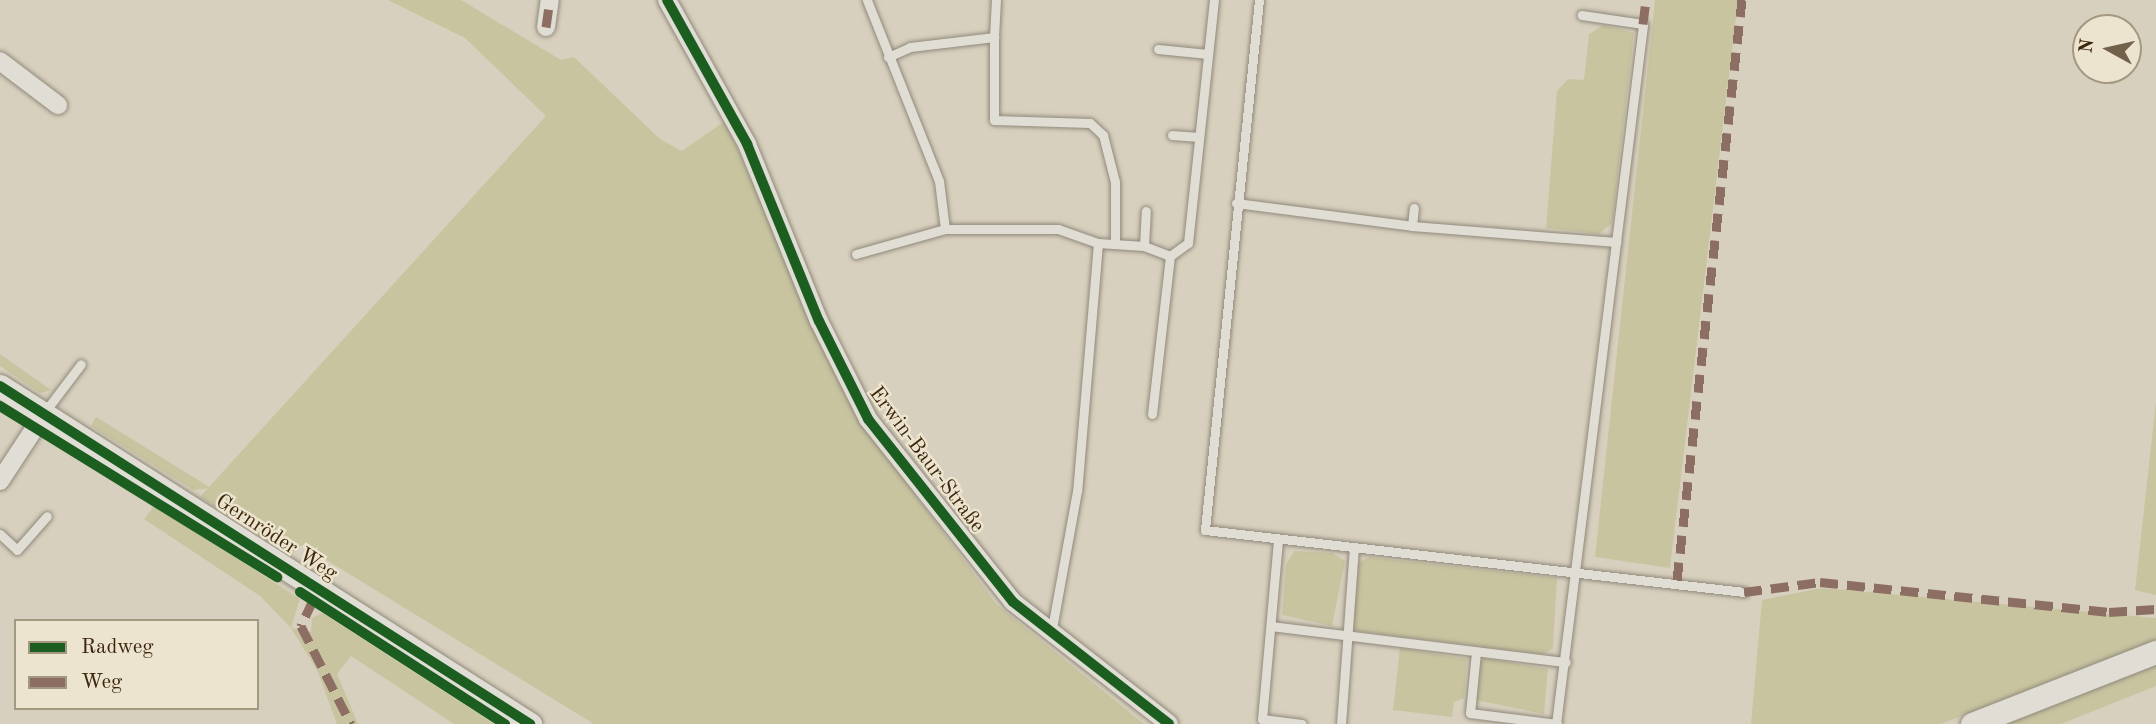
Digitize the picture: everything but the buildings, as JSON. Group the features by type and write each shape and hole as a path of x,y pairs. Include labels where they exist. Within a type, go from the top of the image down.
{"main road":[{"name":"Gernröder Weg","path":"0,386 530,724"},
{"path":"1972,724 2156,652"}],"street":[{"path":"547,27 550,0"},
{"name":"Erwin-Baur-Straße","path":"667,0 747,144 853,397 975,558 1051,635 1169,724"},
{"path":"0,61 58,105"},
{"path":"0,481 44,414"}],"lane":[{"path":"867,0 939,181 945,229"},
{"path":"996,0 993,37 994,120 1090,123 1102,135 1115,182 1115,244"},
{"path":"1152,414 1170,256 1188,243 1214,0"},
{"path":"1259,0 1236,203 1205,530 1278,540 1576,569 1744,592"},
{"path":"1476,652 1470,713 1556,724 1566,662 1643,24 1582,15"},
{"path":"888,57 910,47 993,37"},
{"path":"1158,49 1208,54"},
{"path":"1172,135 1199,138"},
{"path":"1236,203 1412,226 1615,242"},
{"path":"1412,226 1414,208"},
{"path":"1144,246 1146,211"},
{"path":"856,254 945,229 1058,229 1098,243 1144,246 1170,256"},
{"path":"1051,635 1077,491 1098,243"},
{"path":"44,414 81,364"},
{"path":"0,534 17,550 47,516"},
{"path":"1278,540 1262,719 1302,724"},
{"path":"1341,724 1349,649 1343,635 1354,547"},
{"path":"1271,626 1566,662"}],"shaded area":[{"path":"388,0 461,0 561,60 574,57 660,139 682,151 725,121 855,414 997,605 1144,724 594,724 302,545 290,556 200,497 546,116 465,38"},
{"path":"1655,0 1738,0 1670,568 1595,557"},
{"path":"1603,25 1634,33 1612,223 1599,234 1546,228 1557,91 1568,79 1584,80 1589,34"},
{"path":"0,354 51,390 40,393 0,366"},
{"path":"2156,401 2156,595 2135,590"},
{"path":"96,417 211,488 193,490 91,426"},
{"path":"154,506 300,599 291,628 260,596 144,519"},
{"path":"1294,551 1332,553 1345,561 1332,626 1282,615 1286,565"},
{"path":"1369,557 1557,578 1553,648 1543,654 1357,631 1350,626 1355,565"},
{"path":"1822,588 2156,618 2156,641 1941,724 1751,724 1762,600"},
{"path":"322,613 494,724 454,724 351,656 337,674 358,724 337,724 317,670 291,628 311,632 312,618"},
{"path":"1400,648 1467,659 1464,698 1454,702 1452,717 1393,710"},
{"path":"1485,658 1548,669 1544,714 1476,700 1477,665"},
{"path":"2156,664 2156,686 2061,724 2001,724"}],"marked path":[{"path":"546,27 550,0"},
{"path":"1643,24 1646,0"},
{"path":"1677,580 1742,0"},
{"path":"1744,592 1820,582 2109,612 2156,609"},
{"path":"313,600 301,626 351,724"}],"cycle path":[{"path":"667,0 747,144 819,321 868,419 1013,602 1169,724"},
{"path":"0,386 530,724"},
{"path":"0,406 277,577"},
{"path":"300,592 505,724"}]}
